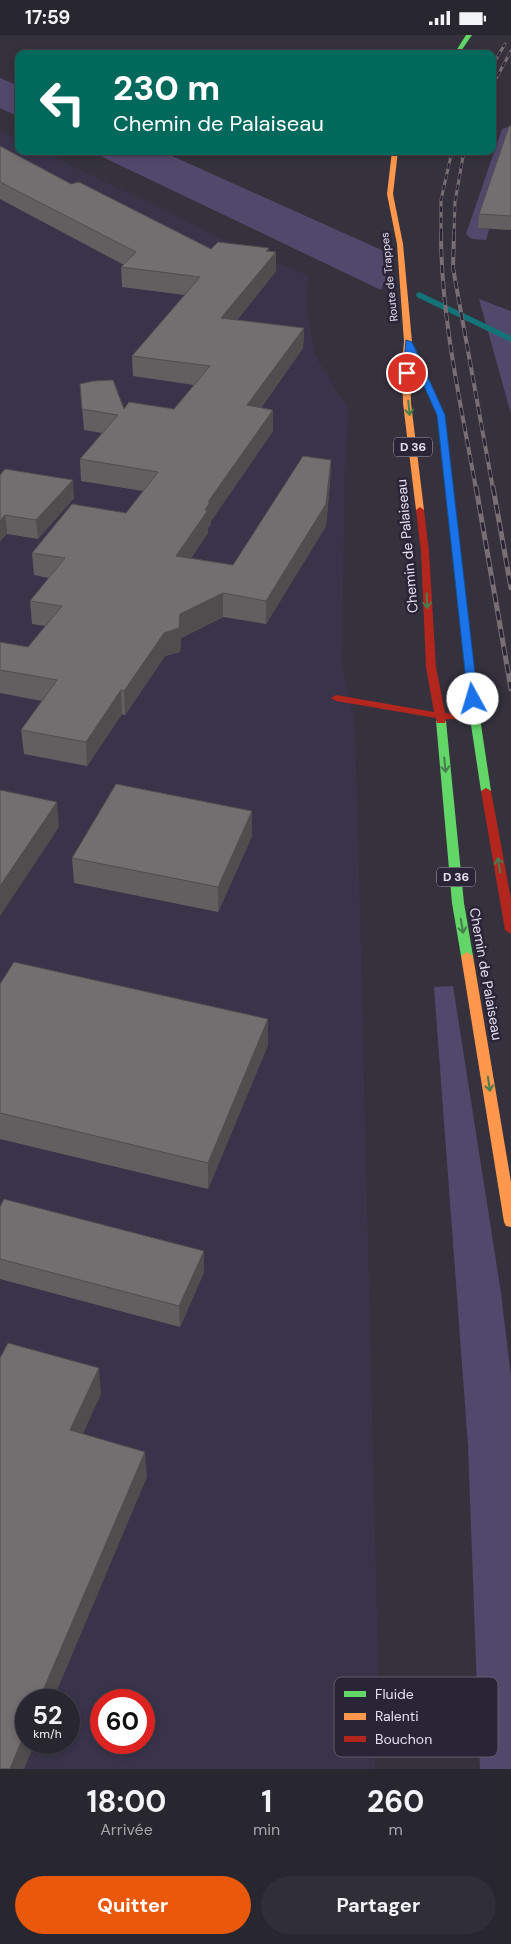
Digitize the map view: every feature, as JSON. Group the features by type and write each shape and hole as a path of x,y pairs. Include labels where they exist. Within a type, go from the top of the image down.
{"main road":[{"path":"459,50 469,35"},
{"name":"Route de Trappes","path":"395,155 390,195 400,244 408,342"},
{"name":"Chemin de Palaiseau","path":"408,342 406,354 407,393 425,552 431,667 440,716 458,903 511,1222"},
{"name":"D 36","path":"408,342 441,415 475,718 486,798 511,930"},
{"path":"336,698 440,716 475,718"}],"shaded area":[{"path":"0,78 15,84 15,115 0,108"},
{"path":"511,126 511,200 478,228 489,229 486,240 472,239 466,234 493,155 496,155 496,146 502,129"},
{"path":"0,131 15,138 15,155 50,155 234,245 308,275 307,304 314,354 349,409 345,452 342,666 354,719 357,788 378,1658 377,1677 334,1677 334,1757 375,1757 375,1769 0,1769"},
{"path":"98,155 170,155 395,256 381,290"},
{"path":"479,299 511,311 511,414"},
{"path":"453,986 501,1293 511,1377 511,1769 480,1769 480,1757 498,1757 498,1677 477,1677 468,1445 434,987"}],"building":[{"path":"509,126 511,126 511,216 479,214"},
{"path":"0,146 71,184 79,182 211,249 218,242 269,248 266,251 276,252 221,318 304,328 247,405 273,410 208,502 210,502 205,510 208,510 176,556 233,565 303,456 331,460 326,504 266,601 223,593 180,614 179,628 164,633 124,691 121,690 86,742 21,730 57,680 0,670 0,642 28,647 62,606 30,601 65,558 32,553 72,504 126,513 158,472 80,459 118,415 82,409 80,384 113,380 124,409 129,402 174,409 210,366 132,356 200,277 121,267 136,252 0,182"},
{"path":"5,469 73,480 36,520 5,515 0,521 0,475"},
{"path":"116,784 252,811 218,887 72,858"},
{"path":"0,790 57,802 0,886"},
{"path":"14,962 268,1019 208,1163 0,1113 0,984"},
{"path":"4,1199 204,1251 179,1306 0,1259 0,1207"},
{"path":"8,1343 99,1368 70,1430 145,1452 44,1689 15,1689 16,1754 10,1769 0,1769 0,1358"}],"waterway":[{"path":"419,295 511,339"}],"railway":[{"path":"496,59 505,44"},
{"path":"496,79 511,51"},
{"path":"441,233 441,200 451,155"},
{"path":"454,234 455,202 463,155"},
{"path":"441,233 444,297 448,329 476,489"},
{"path":"454,233 453,268 493,489"},
{"path":"476,487 511,689"},
{"path":"493,487 511,588"}],"traffic: fast":[{"path":"459,50 469,35"},
{"path":"411,348 441,415 475,718 486,791"},
{"path":"441,721 458,903 467,956"}],"traffic: slow":[{"path":"395,155 390,194 400,244 408,342 406,361 407,403 420,510"},
{"path":"467,956 511,1222"}],"traffic: jam":[{"path":"420,510 425,552 431,667 441,721"},
{"path":"336,698 440,716 475,718"},
{"path":"486,791 511,930"}],"route":[{"path":"407,373 406,354 408,342 441,415 473,699"}]}
